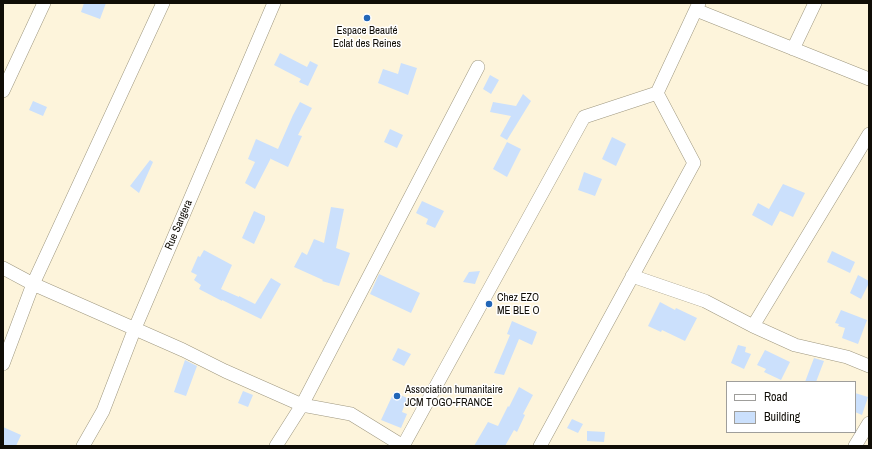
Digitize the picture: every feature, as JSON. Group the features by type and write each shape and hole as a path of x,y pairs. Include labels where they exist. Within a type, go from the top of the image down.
{"street":[{"path":"3,91 44,3"},
{"path":"3,364 33,284 162,3"},
{"name":"Rue Sangera","path":"83,446 103,412 135,328 274,3"},
{"path":"793,49 815,3"},
{"path":"3,268 33,284 135,328 225,371 302,405 351,414 403,446 584,117 657,93 697,6 793,49 869,79"},
{"path":"276,446 302,405 478,67"},
{"path":"540,446 694,163 657,93"},
{"path":"753,326 869,134"},
{"path":"632,276 705,301 753,326 795,345 847,357 869,366"},
{"path":"855,446 869,424"}],"building":[{"path":"84,3 106,3 100,19 81,12"},
{"path":"280,53 307,67 310,61 318,65 308,86 299,82 301,79 274,65"},
{"path":"401,63 417,68 408,95 378,83 383,69 398,74"},
{"path":"490,75 499,80 491,94 483,89"},
{"path":"523,94 531,101 507,140 500,136 511,116 490,112 493,102 516,106"},
{"path":"33,101 47,107 43,116 29,110"},
{"path":"300,102 312,108 298,135 302,136 288,167 271,158 255,189 245,183 255,162 248,159 256,139 278,149"},
{"path":"390,129 403,135 397,148 384,142"},
{"path":"612,137 626,144 616,166 602,159"},
{"path":"507,142 521,149 507,177 493,169"},
{"path":"150,160 153,162 139,193 130,186"},
{"path":"584,172 602,179 595,196 578,190"},
{"path":"783,184 805,193 793,217 780,211 772,226 752,215 758,203 769,209"},
{"path":"422,201 444,211 435,228 426,224 428,219 416,213"},
{"path":"331,207 344,209 336,248 350,253 339,286 322,281 323,280 294,267 302,252 307,255 314,239 324,243"},
{"path":"254,211 265,216 265,220 254,244 242,238"},
{"path":"204,250 232,265 221,289 239,297 255,304 271,278 281,284 261,319 199,289 201,285 194,280 197,275 191,272 198,256 200,257"},
{"path":"832,251 855,262 850,273 827,262"},
{"path":"480,271 475,284 463,282 469,272"},
{"path":"379,274 420,293 411,313 370,294"},
{"path":"858,275 869,281 861,299 850,293"},
{"path":"660,302 675,310 676,308 697,318 685,341 662,330 661,332 648,326"},
{"path":"841,310 867,320 858,344 842,338 845,328 838,326 839,324 835,323"},
{"path":"512,321 537,332 532,345 519,339 504,375 494,373 510,335 507,334"},
{"path":"738,345 746,347 745,352 751,354 744,369 731,363"},
{"path":"398,348 411,354 404,366 392,360"},
{"path":"765,350 790,362 781,380 764,372 766,369 757,365"},
{"path":"814,358 824,361 816,381 805,381"},
{"path":"185,360 197,366 186,396 174,392"},
{"path":"519,387 533,395 523,414 525,415 517,432 514,430 505,446 474,446 488,422 498,426"},
{"path":"243,391 253,395 248,407 238,403"},
{"path":"394,392 407,398 402,412 407,414 401,428 381,420"},
{"path":"856,393 868,397 862,415 856,412"},
{"path":"572,419 583,424 578,433 567,428"},
{"path":"3,427 21,435 16,446 3,446"},
{"path":"587,431 605,432 604,442 587,441"}],"place":[{"name":"Espace Beauté Eclat des Reines","path":"367,18"},
{"name":"Chez EZO ME BLE O","path":"489,304"},
{"name":"Association humanitaire JCM TOGO-FRANCE","path":"397,396"}]}
